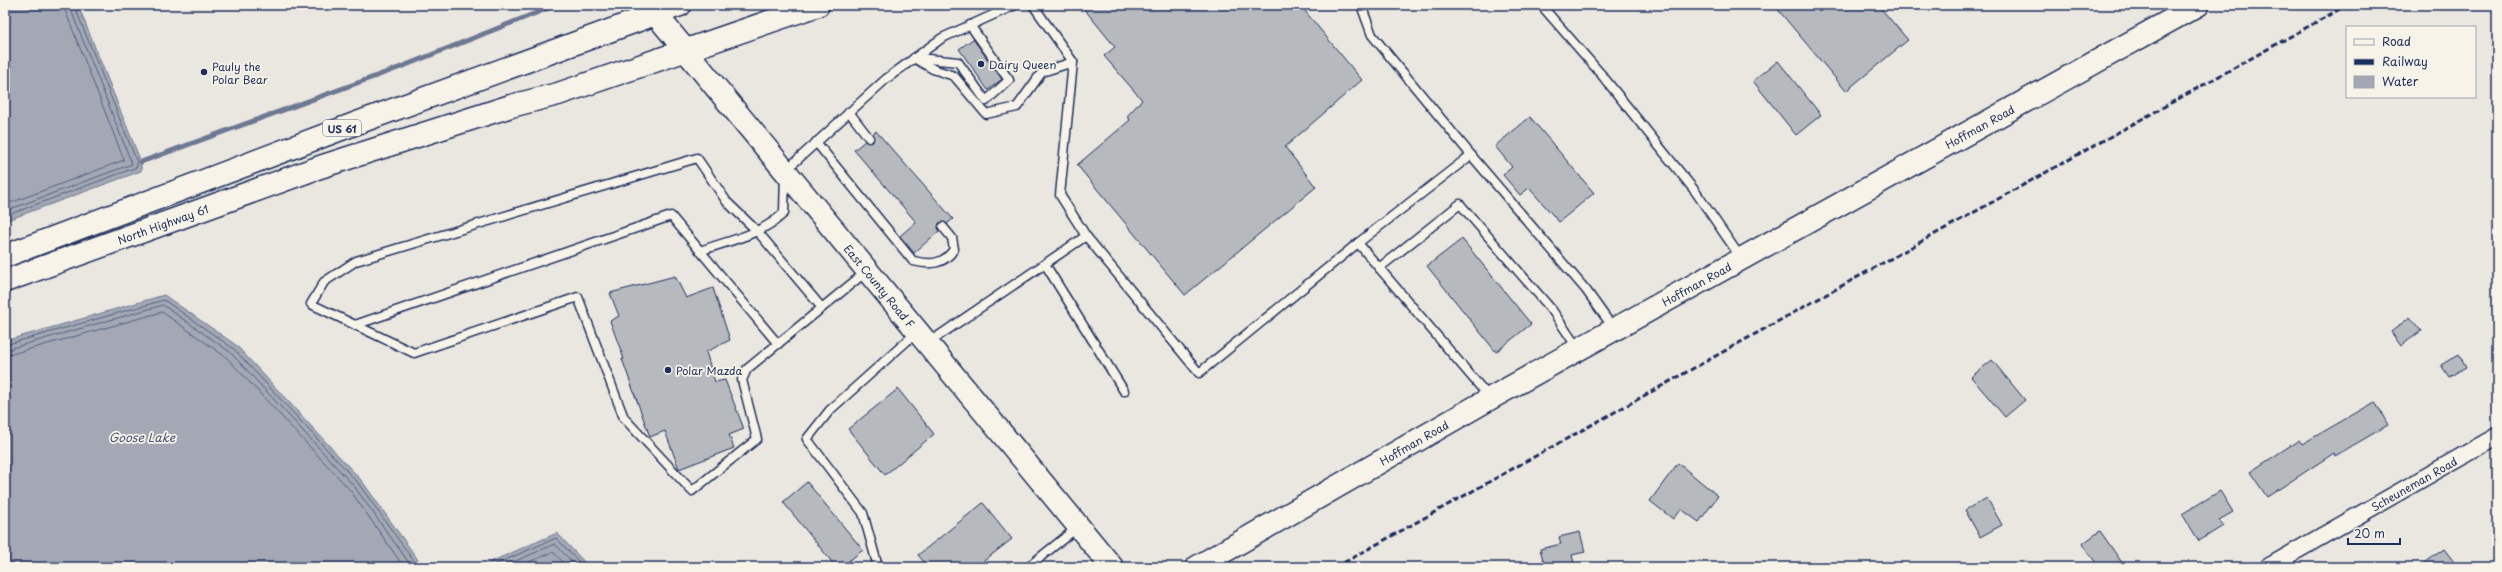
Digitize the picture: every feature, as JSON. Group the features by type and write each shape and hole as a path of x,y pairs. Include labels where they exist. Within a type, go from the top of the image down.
{"street":[{"name":"US 61","path":"5,256 652,10 680,5"},
{"name":"North Highway 61","path":"5,281 320,167 511,106 558,94 818,5"},
{"name":"Hoffman Road","path":"1197,567 1491,398 2198,5"},
{"name":"East County Road F","path":"652,10 1112,567"},
{"name":"Scheuneman Road","path":"2268,567 2497,436"}],"lane":[{"path":"700,251 758,232 771,225 784,213 785,171 849,112 886,79 942,38 1015,5"},
{"path":"1033,5 1073,62 1060,195 1086,236 1199,373 1358,243 1471,155"},
{"path":"1361,5 1372,35 1471,155 1586,290 1614,330"},
{"path":"1541,5 1601,74 1695,191 1741,259"},
{"path":"914,58 958,62 986,102 1009,80 970,25"},
{"path":"914,58 933,69 954,76 986,114 1017,107 1042,72 1073,62"},
{"path":"849,112 869,138"},
{"path":"816,142 913,261 931,265 948,258 954,249 952,238 943,227"},
{"path":"822,308 758,232 727,202 697,158 356,261 324,282 311,304 414,353 578,297 624,418 692,492 757,439 742,380 747,369 822,308 867,270"},
{"path":"1379,268 1460,204 1552,310 1578,350"},
{"path":"355,325 671,216 778,344"},
{"path":"878,567 863,513 807,439 830,410 923,338 1045,264 1086,236"},
{"path":"1358,243 1491,398"},
{"path":"1045,264 1124,391"},
{"path":"1028,567 1078,526"}],"water":[{"path":"5,5 78,5 141,162 141,171 5,221"},
{"name":"Goose Lake","path":"164,295 236,345 362,481 423,567 5,567 5,341"},
{"path":"557,533 589,567 481,567 481,566"}],"building":[{"path":"1081,5 1300,5 1362,80 1285,147 1316,187 1185,295 1077,165 1130,120 1127,116 1142,100 1104,56 1115,47"},
{"path":"1774,5 1878,5 1908,40 1846,91"},
{"name":"Dairy Queen","path":"973,39 1002,79 988,90 959,49"},
{"path":"1778,61 1821,115 1796,135 1753,81"},
{"path":"1530,117 1594,193 1559,222 1529,188 1520,195 1503,175 1512,167 1495,146"},
{"path":"876,131 953,219 947,224 939,223 939,231 914,253 900,236 916,222 854,150 865,141 873,142 873,134"},
{"path":"1462,239 1531,324 1496,352 1427,266"},
{"name":"Polar Mazda","path":"675,276 686,298 713,288 730,340 706,352 715,382 725,380 744,429 729,435 734,448 679,469 665,431 650,437 610,321 619,316 610,293"},
{"path":"2410,317 2421,331 2401,346 2391,332"},
{"path":"2459,354 2466,367 2449,377 2441,365"},
{"path":"1992,360 2025,400 2005,417 1971,377"},
{"path":"898,389 934,434 885,475 848,429"},
{"path":"2375,402 2388,425 2335,456 2334,453 2267,497 2250,472 2299,440 2302,444"},
{"path":"1678,463 1718,496 1699,522 1681,509 1673,519 1650,501"},
{"path":"807,482 863,550 841,567 836,567 783,502"},
{"path":"2220,491 2233,512 2219,520 2223,526 2199,541 2182,514"},
{"path":"1987,498 2002,525 1980,537 1965,510"},
{"path":"983,503 1012,539 976,567 928,567 918,555"},
{"path":"2100,531 2125,567 2099,567 2082,544"},
{"path":"1580,532 1585,552 1572,555 1575,567 1545,567 1540,549 1561,544 1559,537"},
{"path":"2444,549 2458,567 2419,567"}],"waterway":[{"path":"141,162 401,67 556,5"}],"railway":[{"path":"1336,567 2347,5"}],"place":[{"name":"Dairy Queen","path":"981,64"},
{"name":"Pauly the Polar Bear","path":"204,72"},
{"name":"Polar Mazda","path":"668,370"}]}
